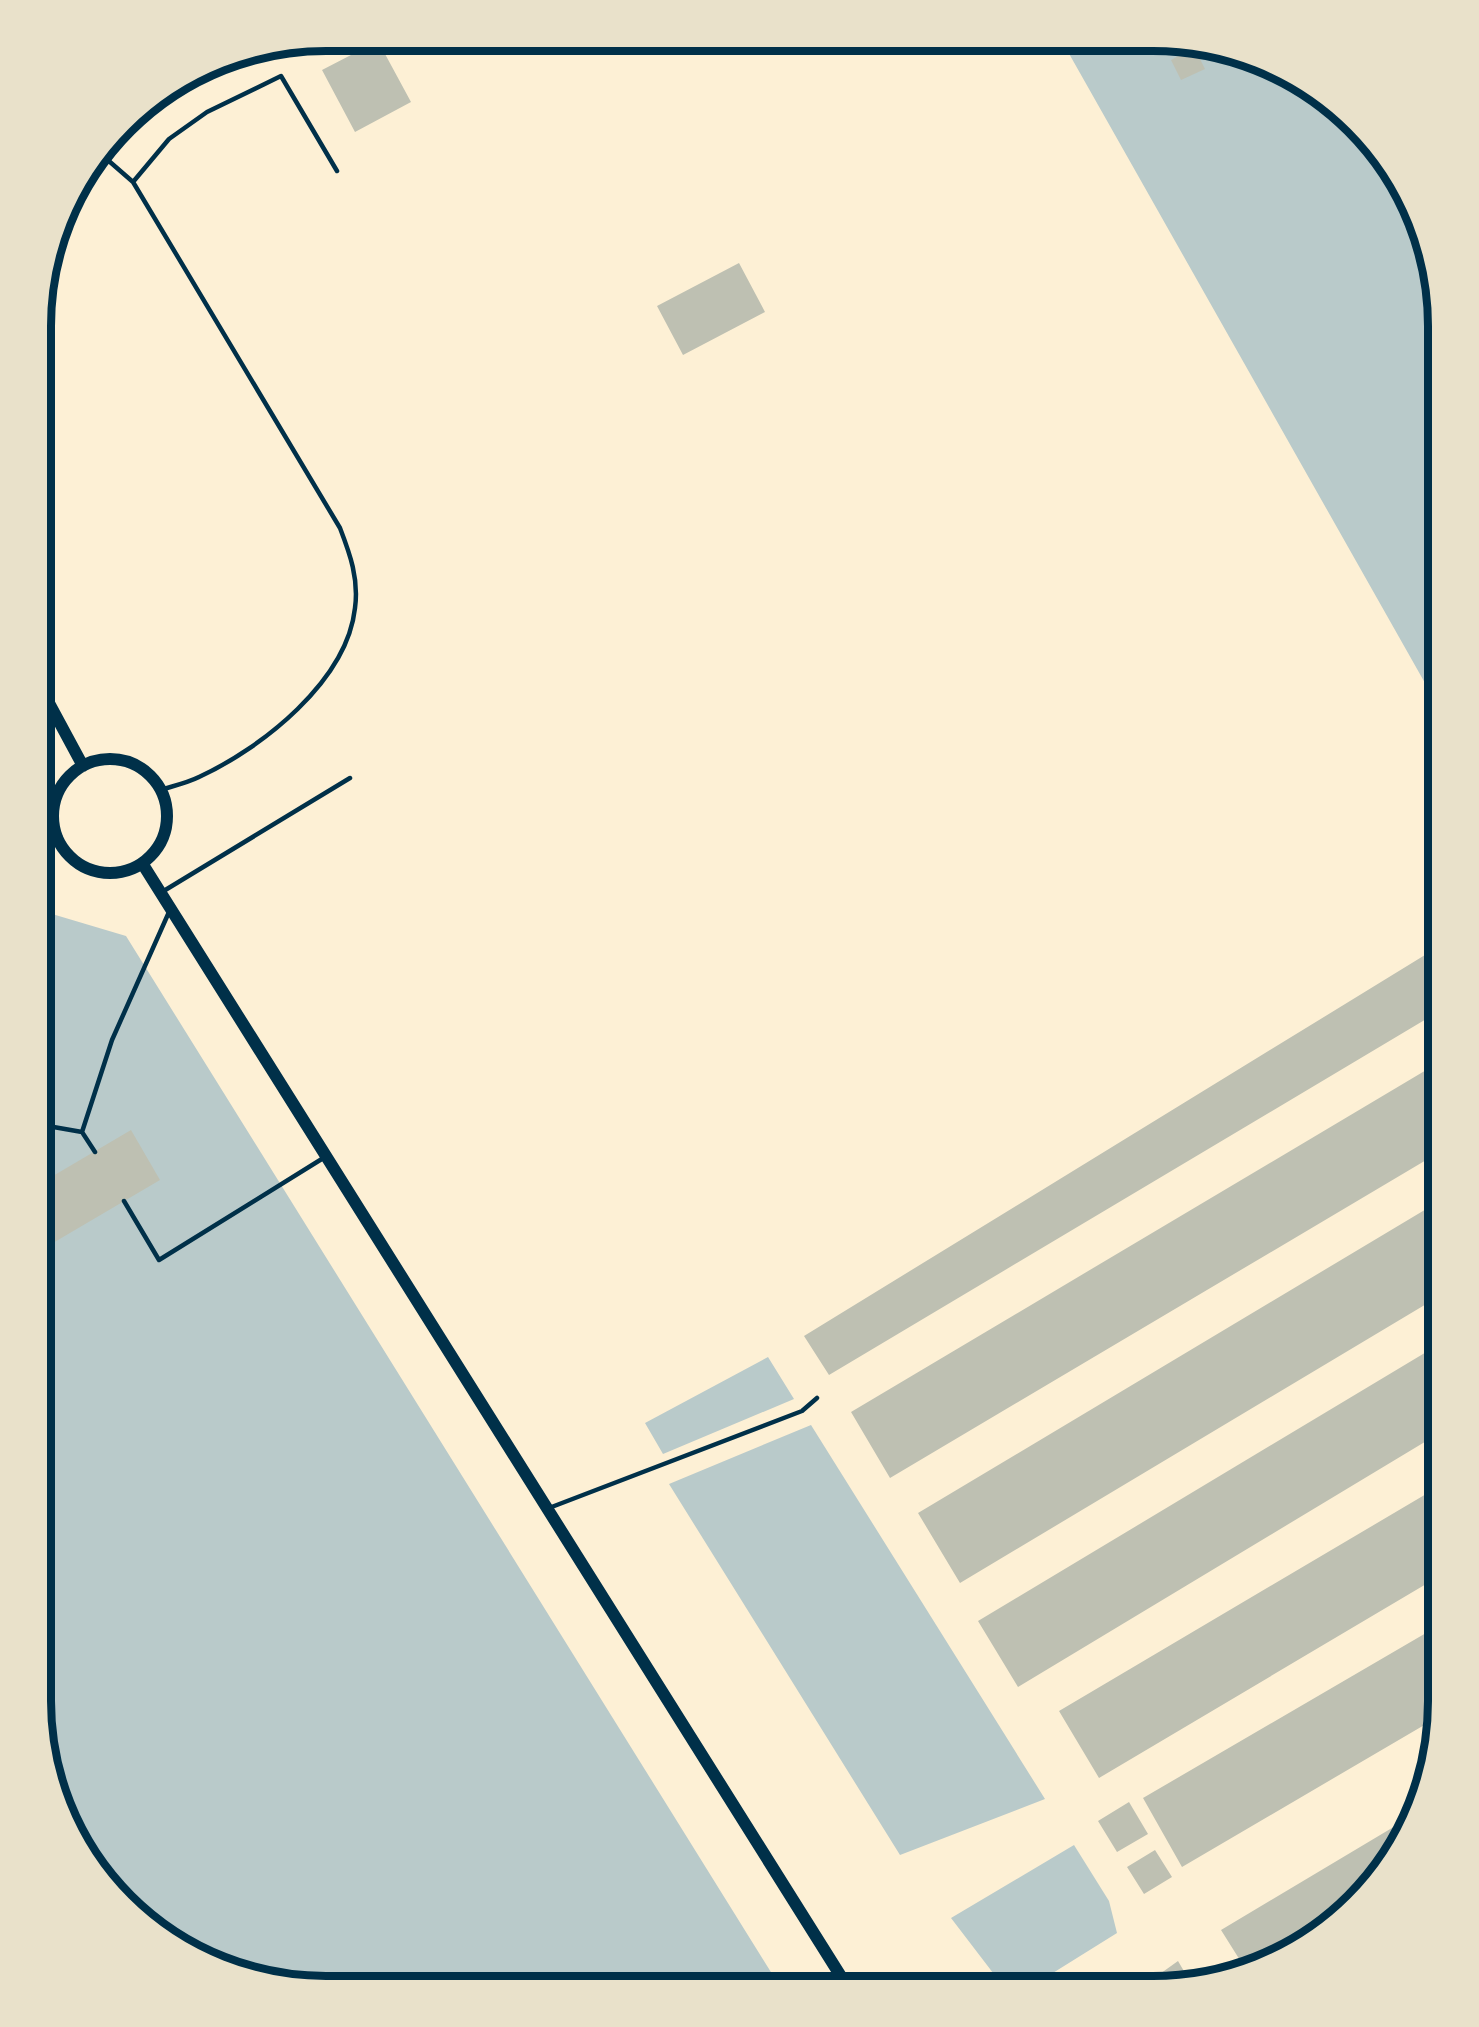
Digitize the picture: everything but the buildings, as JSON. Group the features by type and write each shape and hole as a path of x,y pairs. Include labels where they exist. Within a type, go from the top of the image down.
{"main road":[{"path":"51,707 83,766"},
{"path":"104,759 123,760 141,768 155,780 160,790 167,816 164,835 154,852 142,863 123,871 105,872 87,868 72,858 58,838 54,826 53,808 59,791 69,776 83,766 104,759"},
{"path":"142,863 841,1976"}],"street":[{"path":"51,842 58,838"}],"lane":[{"path":"133,182 170,139 207,112 281,76 337,171"},
{"path":"107,160 133,182 340,528 355,569 356,607 349,638 330,672 311,696 258,742 200,777 160,790"},
{"path":"160,894 350,778"},
{"path":"94,1152 82,1132 112,1040 170,910"},
{"path":"51,1127 82,1132"},
{"path":"124,1201 159,1260 326,1157"},
{"path":"547,1509 802,1411 817,1398"}],"shaded area":[{"path":"1068,51 1189,53 1224,60 1258,72 1306,97 1334,119 1360,145 1382,173 1407,221 1419,255 1426,290 1428,326 1428,688"},
{"path":"51,914 126,936 773,1976 326,1976 273,1971 221,1955 173,1930 145,1908 119,1882 97,1854 79,1822 60,1772 53,1737 51,1701"},
{"path":"768,1357 794,1399 663,1454 645,1423"},
{"path":"811,1425 1045,1799 900,1855 669,1484"},
{"path":"1074,1845 1109,1901 1117,1933 1048,1976 995,1976 951,1918"}]}
